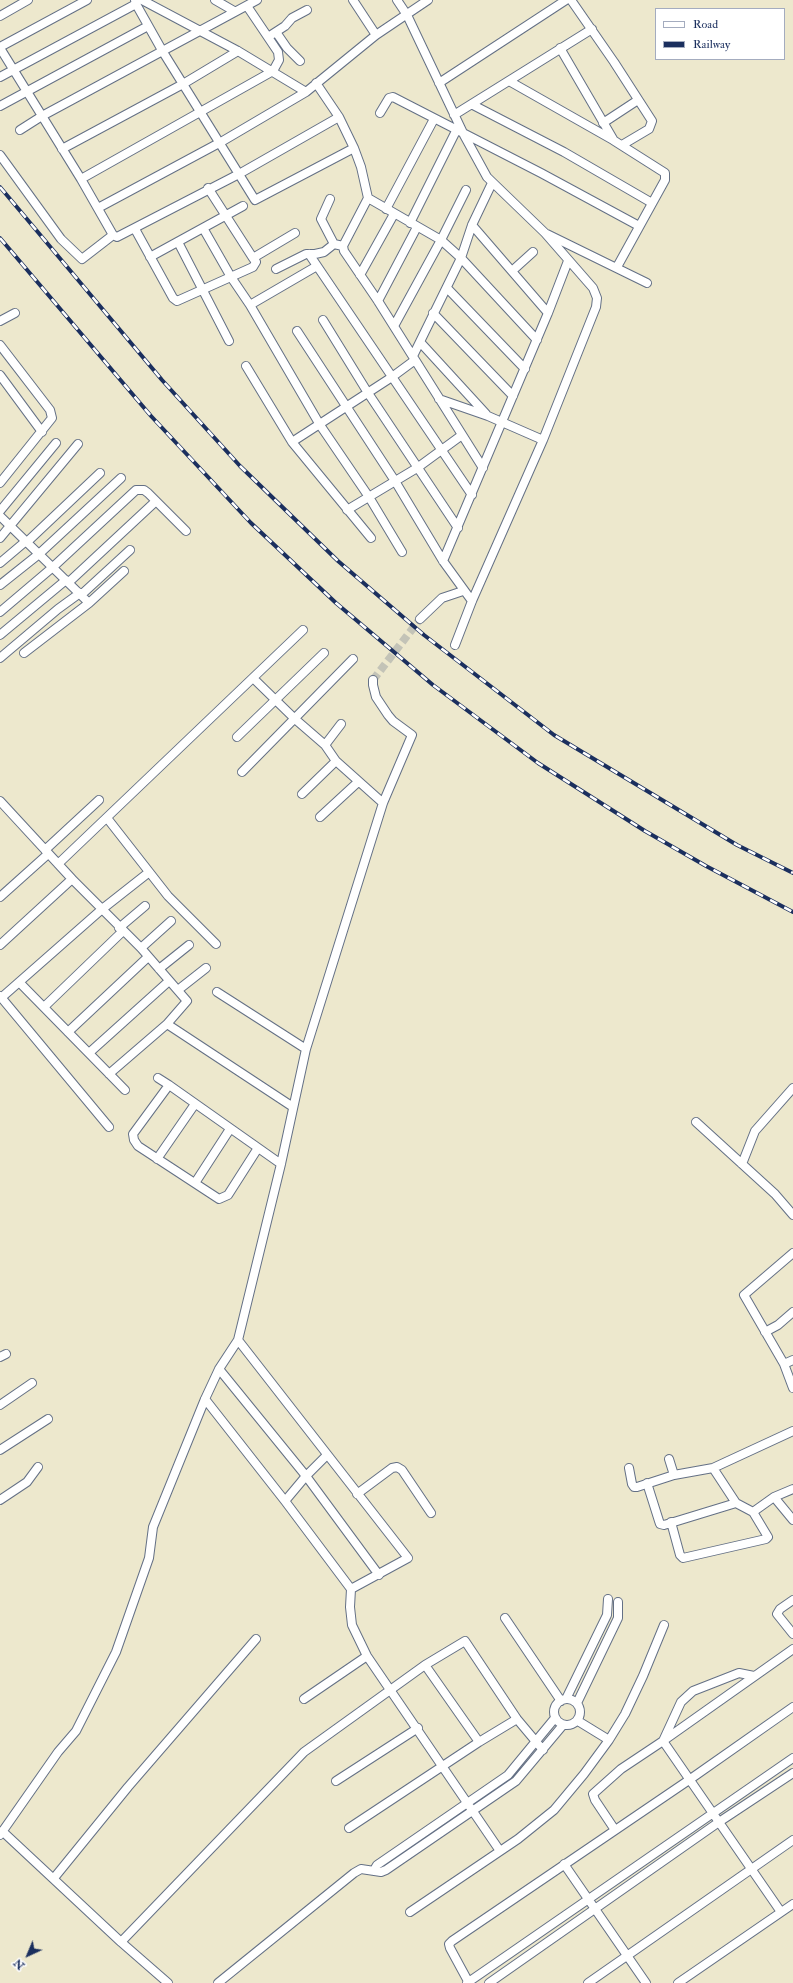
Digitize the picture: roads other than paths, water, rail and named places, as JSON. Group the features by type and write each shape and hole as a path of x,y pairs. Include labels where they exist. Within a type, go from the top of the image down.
{"street":[{"path":"0,16 28,0"},
{"path":"87,0 0,48 81,179 113,235 119,237 135,229 208,188 239,174 339,117"},
{"path":"215,0 234,10"},
{"path":"353,0 376,35"},
{"path":"398,0 407,15 464,135 492,183 545,233 593,288 597,298 596,307 543,440 472,601 455,645"},
{"path":"98,208 221,142 306,92 376,35 428,0"},
{"path":"439,83 566,0"},
{"path":"571,0 592,29 652,121 652,125 622,145"},
{"path":"138,1 148,26 163,52 202,111 255,200 354,148"},
{"path":"138,1 238,51 306,92"},
{"path":"0,77 138,1"},
{"path":"20,130 42,116 200,32 234,10 250,3 279,56 273,71 81,179"},
{"path":"268,37 286,26 292,18 307,10"},
{"path":"0,106 148,26"},
{"path":"454,115 473,105 560,48 592,29"},
{"path":"276,32 287,48 300,61"},
{"path":"560,48 613,140"},
{"path":"62,149 183,84 238,51"},
{"path":"509,81 622,145 665,173 665,180 617,267"},
{"path":"316,83 339,117 354,148 361,167 368,198 343,246 344,251 378,301 483,468"},
{"path":"380,113 391,97 541,173 639,226"},
{"path":"603,123 638,100"},
{"path":"473,105 564,152 652,203"},
{"path":"386,209 434,119"},
{"path":"378,301 456,131"},
{"path":"0,155 61,239 82,259 113,235"},
{"path":"292,442 392,377 414,358 433,313 462,258 472,225 492,183"},
{"path":"135,229 177,301 255,265 256,262 208,188"},
{"path":"394,326 441,240 466,190"},
{"path":"368,198 441,240 462,258 537,340"},
{"path":"330,199 321,219 334,244 343,246"},
{"path":"150,257 243,206"},
{"path":"360,275 394,214"},
{"path":"472,225 548,313"},
{"path":"203,228 320,425 369,497 402,552"},
{"path":"253,258 295,233"},
{"path":"545,233 647,283"},
{"path":"178,242 229,341"},
{"path":"276,269 309,254 324,252 334,244"},
{"path":"512,271 533,252"},
{"path":"309,254 472,495"},
{"path":"443,561 525,369 568,261"},
{"path":"250,305 317,266"},
{"path":"447,288 525,369"},
{"path":"0,321 15,313"},
{"path":"433,313 513,396"},
{"path":"323,320 368,393 458,528"},
{"path":"296,331 395,481 443,561 463,591 472,601"},
{"path":"420,342 488,416"},
{"path":"0,345 50,410 52,418 0,483"},
{"path":"246,366 292,442 371,538"},
{"path":"0,375 42,432"},
{"path":"440,399 488,416 543,440"},
{"path":"347,510 417,468 462,435"},
{"path":"0,511 56,442"},
{"path":"0,538 78,444"},
{"path":"0,563 26,542 100,473"},
{"path":"0,585 39,554 121,478"},
{"path":"0,612 53,567 136,490 144,490 186,531"},
{"path":"0,635 68,581 156,501"},
{"path":"0,516 89,603"},
{"path":"0,658 58,609 81,594 130,550"},
{"path":"24,653 89,603 124,571"},
{"path":"420,619 442,598 463,591"},
{"path":"58,864 254,679 303,630"},
{"path":"237,737 324,653"},
{"path":"242,772 353,659"},
{"path":"254,679 295,719 325,745 336,761 383,803"},
{"path":"168,1983 121,1942 54,1878 1,1833 58,1752 76,1731 116,1652 149,1558 153,1527 205,1399 219,1369 238,1340 281,1164 306,1049 383,803 412,735 388,716 376,697 373,680"},
{"path":"325,745 341,724"},
{"path":"302,794 336,761"},
{"path":"320,817 358,782"},
{"path":"0,897 98,800"},
{"path":"0,801 101,910 141,948 187,1001 167,1024 109,1074"},
{"path":"107,818 148,873 182,911 216,944"},
{"path":"109,1127 1,997 101,910 148,873"},
{"path":"0,945 72,879"},
{"path":"44,1007 145,906"},
{"path":"141,948 171,922"},
{"path":"160,969 189,946"},
{"path":"68,1032 148,957"},
{"path":"178,990 206,968"},
{"path":"89,1053 169,981"},
{"path":"19,982 125,1090"},
{"path":"217,992 306,1049"},
{"path":"167,1024 293,1107"},
{"path":"158,1078 281,1164"},
{"path":"169,1085 134,1134 134,1140 138,1146 220,1199 224,1198 258,1148"},
{"path":"742,1164 754,1131 793,1088"},
{"path":"158,1159 194,1104"},
{"path":"696,1122 775,1194 793,1216"},
{"path":"195,1183 230,1129"},
{"path":"793,1253 744,1295 784,1364 793,1388"},
{"path":"778,1325 793,1312"},
{"path":"765,1332 793,1318"},
{"path":"238,1340 326,1456 408,1558 351,1589"},
{"path":"784,1364 793,1360"},
{"path":"219,1369 306,1476 379,1574"},
{"path":"0,1405 32,1383"},
{"path":"205,1399 285,1501 351,1589 350,1607 352,1625 367,1656 418,1728 500,1851"},
{"path":"0,1450 48,1419"},
{"path":"629,1468 634,1487 674,1476 713,1468 793,1431"},
{"path":"285,1501 306,1476 326,1456"},
{"path":"669,1459 674,1476"},
{"path":"0,1500 27,1482 38,1467"},
{"path":"357,1494 392,1468 396,1467 405,1474 432,1513"},
{"path":"671,1522 680,1555 687,1558 766,1539 768,1537 767,1533 753,1512 736,1503 713,1468"},
{"path":"647,1483 660,1524 664,1525 736,1503"},
{"path":"753,1512 774,1497 793,1489"},
{"path":"774,1497 793,1520"},
{"path":"374,1870 377,1866 508,1775 536,1743 555,1718 555,1708 563,1700 607,1615 608,1599"},
{"path":"793,1600 780,1608 777,1614 793,1634"},
{"path":"577,1703 618,1618 618,1602"},
{"path":"505,1618 563,1700 577,1703"},
{"path":"410,1912 500,1851 554,1810 584,1774 609,1740 625,1714 643,1676 664,1625"},
{"path":"54,1878 128,1787 256,1638"},
{"path":"121,1942 304,1752 425,1665 465,1641 517,1719 543,1750"},
{"path":"615,1830 594,1800 593,1794 622,1769 793,1649"},
{"path":"304,1700 367,1656"},
{"path":"425,1665 479,1742"},
{"path":"663,1741 681,1702 693,1691 739,1673 754,1676"},
{"path":"555,1718 563,1725 571,1725 578,1721 580,1709 577,1703"},
{"path":"793,1707 452,1941 449,1944 450,1948 468,1982 793,1758"},
{"path":"349,1828 442,1766 517,1719"},
{"path":"578,1721 609,1740"},
{"path":"218,1983 354,1873 361,1869 381,1872 393,1866 516,1781 563,1725"},
{"path":"336,1781 418,1728"},
{"path":"663,1741 688,1780 713,1813 781,1912"},
{"path":"489,1983 719,1822 793,1773"},
{"path":"588,1983 793,1840"},
{"path":"564,1864 646,1983"},
{"path":"678,1983 793,1904"}],"tunnel":[{"path":"373,680 420,619"}],"railway":[{"path":"0,187 162,380 240,466 338,561 424,635 554,735 737,845 793,873"},
{"path":"0,238 151,416 251,523 336,603 433,685 538,763 645,831 706,866 793,912"}]}
